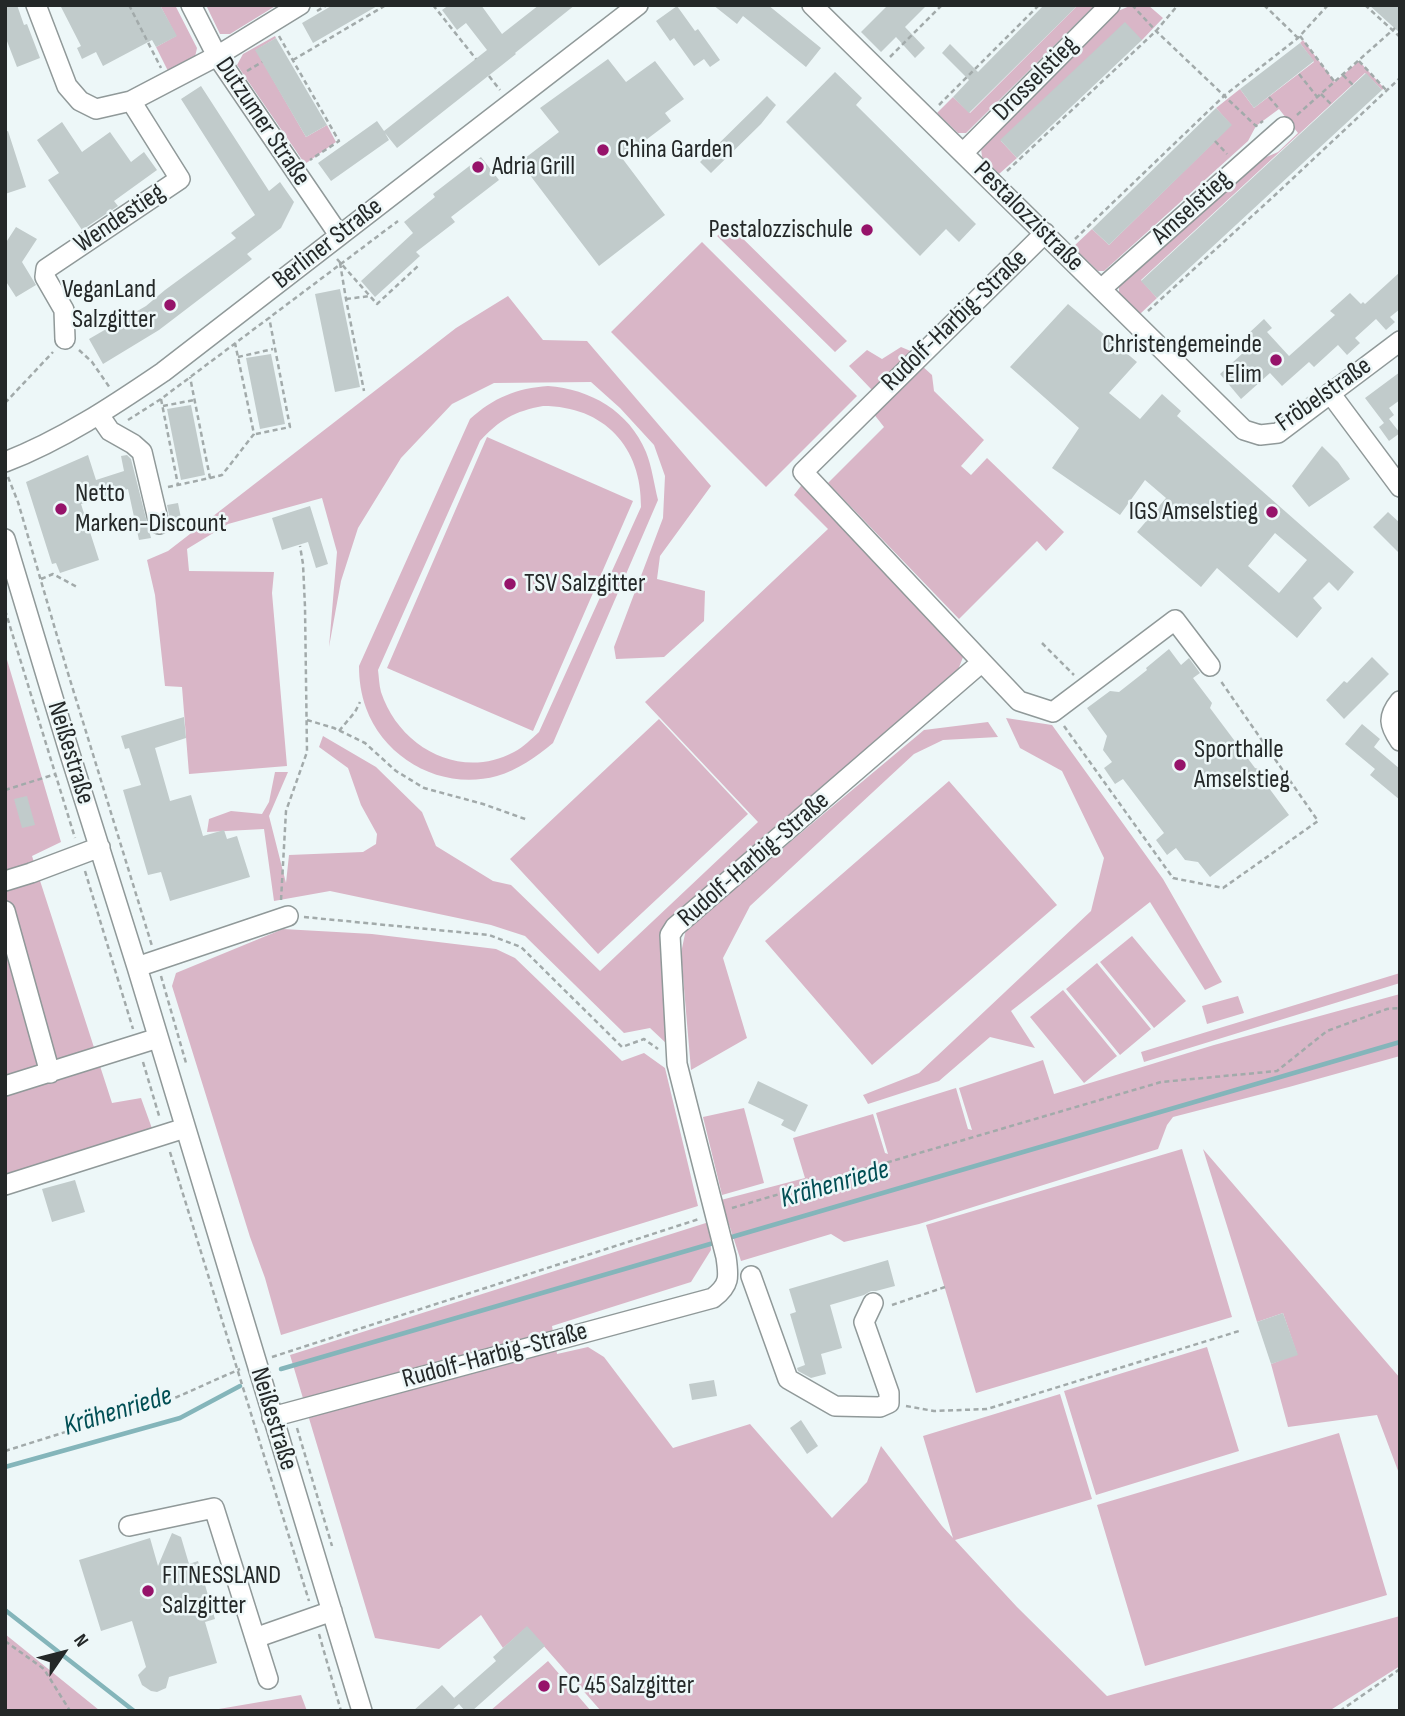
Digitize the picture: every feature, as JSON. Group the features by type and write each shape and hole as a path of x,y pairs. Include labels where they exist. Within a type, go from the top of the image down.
{"street":[{"path":"36,5 67,86 80,101 96,108 131,101 216,56 300,5"},
{"name":"Dutzumer Straße","path":"191,5 216,56 339,236"},
{"name":"Berliner Straße","path":"7,475 22,455 99,415 163,372 638,5"},
{"name":"Pestalozzistraße","path":"812,5 1244,430"},
{"name":"Drosselstieg","path":"963,153 1110,5"},
{"name":"Wendestieg","path":"65,339 64,310 45,277 46,269 180,179 131,101"},
{"name":"Amselstieg","path":"1101,289 1278,117"},
{"name":"Rudolf-Harbig-Straße","path":"272,1417 713,1298 723,1290 727,1282 726,1256 677,1064 670,935 982,663 803,472 1045,233"},
{"name":"Fröbelstraße","path":"1244,430 1260,435 1278,433 1400,341"},
{"path":"1330,393 1400,487"},
{"path":"99,415 110,431 142,452 159,524"},
{"name":"Neißestraße","path":"5,539 257,1363 323,1614 362,1711"},
{"path":"982,663 1019,701 1054,712 1175,620 1210,666"},
{"path":"1400,701 1394,707 1390,719 1393,731 1400,741"},
{"path":"5,881 100,847"},
{"path":"5,911 50,1073"},
{"path":"137,967 284,917"},
{"path":"5,1086 158,1038"},
{"path":"5,1185 185,1128"},
{"path":"751,1276 788,1379 835,1406 880,1407 888,1403 889,1393 864,1322 870,1308"},
{"path":"128,1526 214,1508 268,1679"},
{"path":"255,1638 323,1614"}],"path":[{"path":"129,5 169,81"},
{"path":"293,60 386,5"},
{"path":"433,5 476,59"},
{"path":"885,62 942,5"},
{"path":"934,110 1039,5"},
{"path":"1132,5 1256,126 1264,120"},
{"path":"1002,177 1156,31 1178,5"},
{"path":"1264,5 1299,37 1335,82"},
{"path":"1070,244 1224,95 1299,37 1328,5"},
{"path":"1365,5 1400,37"},
{"path":"1278,117 1319,96 1394,29"},
{"path":"278,34 339,141 305,164"},
{"path":"1359,61 1387,91"},
{"path":"243,74 262,62"},
{"path":"1299,74 1319,96 1332,105"},
{"path":"1343,75 1353,85"},
{"path":"1142,317 1400,79"},
{"path":"1215,141 1230,157"},
{"path":"364,391 340,263 377,304 418,266"},
{"path":"346,299 370,296"},
{"path":"150,490 222,475 254,434 290,427 269,317"},
{"path":"5,403 65,339 92,362 119,402"},
{"path":"235,342 254,434"},
{"path":"239,357 274,349"},
{"path":"190,377 210,478"},
{"path":"161,399 178,485"},
{"path":"163,406 194,400"},
{"path":"7,475 41,579 187,1067"},
{"path":"300,546 305,607 307,752 286,811 284,917 489,934 521,947 622,1046 644,1039 677,1064"},
{"path":"41,579 53,575 77,587"},
{"path":"5,610 237,1370 323,1614 341,1711"},
{"path":"1042,643 1086,687"},
{"path":"1054,712 1174,878 1223,888 1318,821 1210,666"},
{"path":"339,731 360,702"},
{"path":"307,720 365,743 396,771 424,788 528,820"},
{"path":"5,790 56,774"},
{"path":"5,1451 177,1397 274,1356 1161,1082 1276,1071 1327,1031 1387,1009 1400,1008"},
{"path":"870,1308 945,1287"},
{"path":"888,1403 934,1411 986,1409 1239,1331"},
{"path":"292,1411 334,1554"},
{"path":"5,1641 44,1669 70,1711"},
{"path":"1340,1711 1400,1669"}],"shaded area":[{"path":"160,5 175,5 197,48 195,57 168,71 156,47 176,36"},
{"path":"206,5 277,5 230,34 220,34"},
{"path":"1078,5 1095,5 966,133 958,133 937,113 953,97 970,113"},
{"path":"1132,5 1148,5 1163,18 1142,40 1001,141 1017,158 999,174 982,157 981,148 1118,11"},
{"path":"275,36 276,38 256,50 306,137 327,125 336,142 305,164 237,65 243,54"},
{"path":"1303,40 1335,82 1359,61 1384,88 1382,90 1365,73 1141,280 1157,298 1140,314 1119,293 1119,287 1262,159 1278,152 1298,133 1279,109 1256,126 1248,141 1104,271 1098,271 1073,247 1092,229 1109,245 1231,125 1216,108 1240,89 1254,108 1314,62 1300,43"},
{"path":"730,226 847,341 835,352 717,236"},
{"path":"702,242 857,396 766,487 611,332"},
{"path":"508,296 543,340 587,341 711,486 660,556 657,579 705,591 704,621 664,657 616,659 614,647 663,518 665,476 654,445 620,408 591,382 494,383 452,404 401,458 358,528 341,581 329,647 337,552 322,498 228,524 187,549 189,571 274,572 272,593 287,766 189,774 182,687 165,686 155,595 147,560 168,551 456,328"},
{"path":"901,347 913,352 872,390 849,366 867,350 882,359"},
{"path":"921,365 932,375 934,391 984,440 961,466 971,475 987,458 1064,532 1046,551 1037,541 959,619 828,483 884,427 873,413"},
{"path":"548,386 579,392 593,397 619,414 639,438 646,452 658,500 553,743 526,762 497,776 477,780 437,775 418,767 387,743 366,708 359,666 470,419 497,400","holes":["543,406 584,413 601,422 627,449 640,485 641,507 539,732 518,750 494,760 473,763 434,754 402,729 390,712 381,692 378,670 480,441 494,427 516,414"]},
{"name":"TSV Salzgitter","path":"487,437 633,501 533,731 387,668"},
{"path":"804,482 965,652 958,670 668,923 661,944 667,1044 650,1028 624,1033 525,936 491,925 330,891 274,901 264,829 207,832 209,819 231,811 262,814 269,802 275,772 288,772 269,816 286,883 289,855 363,852 376,844 377,834 361,805 348,768 319,747 323,736 376,767 422,812 436,846 493,881 511,885 600,971 758,822 645,702 828,529 794,495"},
{"path":"5,653 61,842 32,856 112,1103 141,1098 154,1134 5,1176"},
{"path":"1006,718 1052,725 1163,879 1222,982 1205,990 1150,902 1011,1011 1035,1048 990,1037 939,1081 868,1104 863,1095 919,1073 1091,911 1104,858 1062,771 1020,748"},
{"path":"659,719 748,814 598,954 510,859"},
{"path":"988,722 998,737 943,740 914,754 750,906 723,958 747,1038 691,1070 681,953 686,929 924,730"},
{"path":"949,781 1057,905 872,1065 765,941"},
{"path":"283,929 372,934 496,949 515,958 622,1061 644,1053 665,1068 698,1206 281,1335 172,986 176,973"},
{"path":"1132,936 1186,1001 1154,1028 1100,962"},
{"path":"1097,963 1151,1029 1120,1055 1066,989"},
{"path":"1400,973 1400,983 1144,1062 1141,1052"},
{"path":"1063,990 1117,1056 1084,1083 1030,1017"},
{"path":"1400,994 1400,1056 1173,1117 1158,1149 919,1224 844,1242 831,1234 741,1261 721,1200 805,1178 793,1138 873,1114 885,1153 888,1154 876,1113 956,1088 968,1129 972,1130 959,1088 1043,1060 1054,1094 1214,1045"},
{"path":"1238,996 1244,1013 1207,1024 1202,1006"},
{"path":"744,1108 764,1183 722,1195 703,1117"},
{"path":"1182,1149 1232,1317 976,1393 926,1225"},
{"path":"1203,1149 1400,1378 1400,1476 1377,1415 1288,1427 1271,1364 1297,1354 1283,1313 1257,1322"},
{"path":"709,1222 711,1250 691,1282 552,1326 557,1354 588,1347 604,1357 673,1448 750,1424 832,1518 867,1482 881,1446 953,1538 923,1436 1060,1394 1092,1499 955,1540 1017,1607 1107,1696 1400,1616 1400,1666 1329,1711 601,1711 527,1627 503,1648 481,1615 439,1649 375,1638 290,1355"},
{"path":"1207,1347 1239,1451 1096,1495 1064,1391"},
{"path":"1339,1433 1387,1595 1145,1666 1097,1505"},
{"path":"5,1634 99,1710 100,1711 5,1711"},
{"name":"FC 45 Salzgitter","path":"548,1661 591,1711 490,1711"},
{"path":"301,1695 307,1711 207,1711"}],"building":[{"path":"5,5 17,5 40,58 17,67 5,36"},
{"path":"60,5 160,5 177,36 156,47 152,40 103,66 96,52 82,59 77,48 81,46"},
{"path":"333,5 379,5 313,43 302,23"},
{"path":"449,5 481,5 502,34 539,5 575,5 397,148 385,133 389,140 331,181 318,163 377,121 384,131 487,50 466,23 457,30 442,10"},
{"path":"713,5 768,5 821,48 806,67 743,16 737,24"},
{"path":"888,5 927,5 905,27 925,48 915,58 896,37 881,52 861,32"},
{"path":"1044,5 1078,5 969,113 953,97 969,80 942,53 950,44 978,72"},
{"path":"1369,5 1400,5 1400,33"},
{"path":"677,6 695,31 698,29 720,60 710,67 704,59 694,66 674,38 670,41 656,21"},
{"path":"1125,22 1142,40 1017,158 1000,140"},
{"path":"276,38 327,125 306,137 255,50"},
{"path":"1300,43 1314,61 1254,108 1240,89"},
{"path":"608,59 626,82 655,61 684,99 665,113 671,121 622,158 665,215 599,266 520,162 559,132 540,108"},
{"path":"835,72 862,98 856,105 976,224 959,242 946,229 920,256 786,122"},
{"path":"1366,73 1382,90 1157,298 1141,281"},
{"path":"201,86 269,191 280,182 294,202 281,228 247,254 252,259 159,330 103,364 89,339 146,306 236,238 231,233 255,215 181,99"},
{"path":"767,96 776,105 761,124 711,173 700,162"},
{"path":"1216,108 1232,125 1109,245 1092,229"},
{"path":"62,122 82,152 110,132 131,162 144,152 157,170 114,201 118,206 82,230 48,180 59,173 37,140"},
{"path":"8,131 26,187 5,194 5,132"},
{"path":"481,157 499,180 451,217 455,222 416,252 420,256 375,297 361,281 413,233 404,222 435,197 433,194"},
{"path":"16,227 37,239 22,262 36,285 16,297 5,280 5,244"},
{"path":"1400,272 1400,309 1390,317 1395,322 1386,330 1376,319 1355,338 1360,343 1347,355 1338,345 1314,367 1309,362 1282,386 1270,373 1241,399 1220,374 1256,341 1249,333 1264,319 1272,328 1267,332 1289,356 1335,315 1330,311 1350,293 1361,304 1365,304"},
{"path":"340,289 360,387 335,392 315,294"},
{"path":"1068,304 1137,362 1109,393 1140,419 1162,394 1181,411 1177,416 1354,572 1338,591 1329,582 1313,598 1322,608 1297,638 1217,568 1201,587 1137,532 1166,498 1145,480 1120,515 1052,468 1079,428 1010,367","holes":["1275,533 1307,560 1279,593 1248,566"]},
{"path":"271,354 285,424 260,429 246,358"},
{"path":"1400,372 1400,400 1389,408 1394,415 1384,423 1365,398"},
{"path":"191,405 205,475 181,480 167,409"},
{"path":"1389,419 1400,433 1389,441 1379,427"},
{"path":"1322,446 1350,479 1309,507 1292,486"},
{"path":"88,455 96,480 124,471 121,456 127,455 131,459 151,538 139,540 128,489 81,504 99,560 60,573 56,563 52,564 26,482"},
{"path":"178,503 182,523 171,525 167,505"},
{"path":"310,506 328,564 316,568 308,542 282,550 272,518"},
{"path":"1388,512 1400,523 1400,554 1373,527"},
{"name":"Sporthalle Amselstieg","path":"1169,649 1181,665 1189,658 1200,673 1193,678 1212,703 1210,708 1255,768 1259,769 1263,780 1289,815 1210,877 1198,862 1185,860 1176,848 1167,855 1156,840 1164,833 1123,779 1115,784 1104,768 1112,762 1103,750 1107,736 1087,708 1110,691 1119,692"},
{"path":"1372,657 1389,674 1344,719 1326,700"},
{"path":"184,717 186,738 155,748 170,801 191,795 203,836 224,830 227,839 237,836 250,877 170,901 161,872 148,875 123,790 141,785 129,748 125,749 121,736"},
{"path":"1362,724 1380,739 1374,747 1400,769 1400,800 1370,775 1375,769 1345,744"},
{"path":"27,796 35,825 22,828 14,799"},
{"path":"758,1081 808,1105 795,1132 781,1125 784,1120 748,1103"},
{"path":"75,1180 85,1212 52,1222 42,1189"},
{"path":"888,1260 895,1286 830,1305 842,1348 821,1354 826,1374 811,1378 798,1371 797,1368 805,1365 790,1314 796,1312 789,1289"},
{"path":"1283,1313 1298,1355 1271,1364 1257,1322"},
{"path":"714,1380 717,1396 692,1400 689,1384"},
{"path":"801,1420 818,1446 807,1454 790,1428"},
{"name":"FITNESSLAND Salzgitter","path":"172,1533 181,1537 189,1564 198,1561 215,1619 205,1622 217,1663 169,1677 166,1688 157,1692 142,1685 138,1675 146,1667 132,1621 101,1631 79,1560 150,1538 158,1566"},
{"path":"527,1626 545,1646 472,1711 465,1711 459,1704 451,1711 413,1711 442,1685 454,1698 496,1661 493,1657"}],"waterway":[{"name":"Krähenriede","path":"725,1239 1400,1042"},
{"name":"Krähenriede","path":"281,1369 717,1242"},
{"name":"Krähenriede","path":"5,1467 180,1418 240,1386"},
{"name":"Krähenriede","path":"5,1610 134,1711"}],"place":[{"name":"China Garden","path":"603,150"},
{"name":"Adria Grill","path":"478,167"},
{"name":"Pestalozzischule","path":"867,230"},
{"name":"VeganLand Salzgitter","path":"170,305"},
{"name":"Christengemeinde Elim","path":"1276,360"},
{"name":"Netto Marken-Discount","path":"61,509"},
{"name":"IGS Amselstieg","path":"1272,512"},
{"name":"TSV Salzgitter","path":"510,584"},
{"name":"Sporthalle Amselstieg","path":"1180,765"},
{"name":"FITNESSLAND Salzgitter","path":"148,1591"},
{"name":"FC 45 Salzgitter","path":"544,1686"}]}
